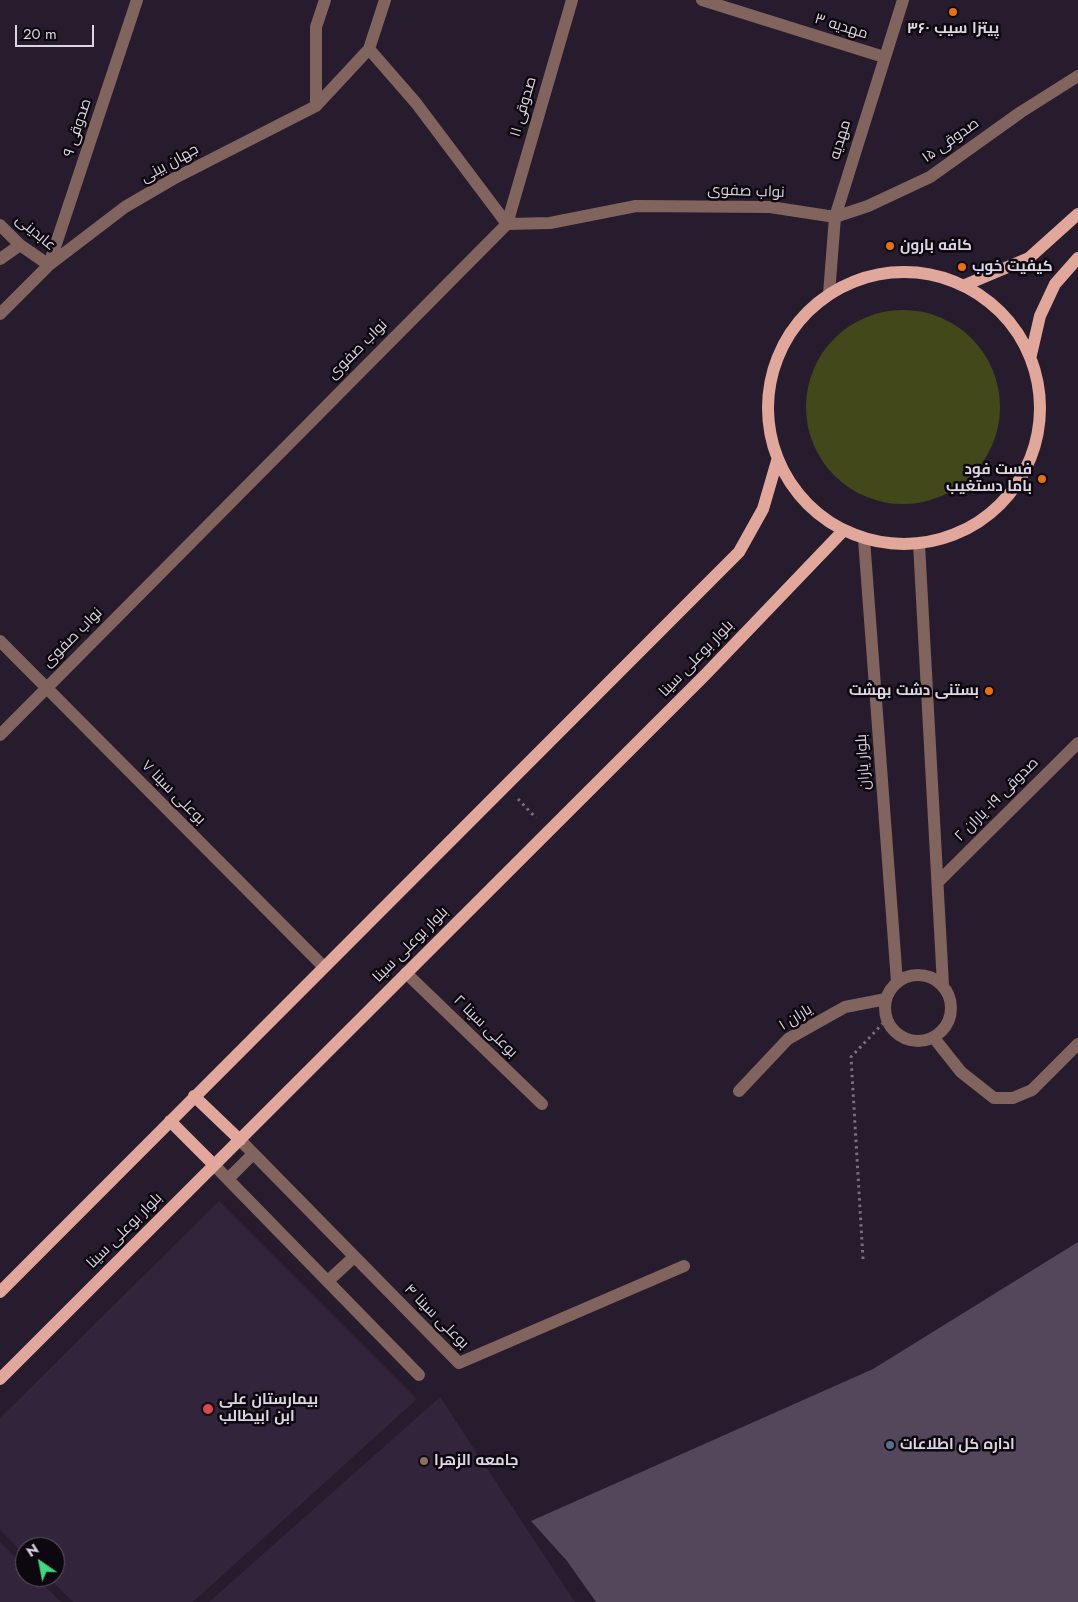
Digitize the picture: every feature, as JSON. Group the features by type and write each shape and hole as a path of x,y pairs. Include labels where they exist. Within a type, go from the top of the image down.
{"main road":[{"path":"966,285 1028,258 1078,214"},
{"path":"1031,355 1040,316 1055,284 1078,258"},
{"path":"920,272 966,285 992,303 1015,327 1031,355 1041,396 1038,438 1022,477 995,510 960,533 919,544 891,545 864,539 843,531 815,513 793,489 777,461 767,415 773,368 794,326 829,294 873,275 920,272"},
{"path":"0,1292 739,552 763,509 777,461"},
{"name":"بلوار بوعلی سینا","path":"0,1379 705,675 843,531"},
{"path":"194,1096 240,1140"},
{"path":"170,1121 214,1165"}],"street":[{"name":"صدوقی ۹","path":"49,265 137,0"},
{"path":"316,106 316,27 325,0"},
{"name":"جهان بینی","path":"0,314 49,265 125,207 173,179 316,106 369,49 385,0"},
{"name":"صدوقی ۱۱","path":"506,224 572,0"},
{"name":"مهدیه ۳","path":"702,0 884,57"},
{"name":"مهدیه","path":"829,294 835,217 903,0"},
{"path":"369,49 416,103 506,224"},
{"name":"صدوقی ۱۵","path":"835,217 868,206 930,177 1021,112 1078,76"},
{"name":"نواب صفوی","path":"0,735 506,224 550,223 636,206 770,207 835,217"},
{"name":"عابدینی","path":"0,225 20,245 49,265"},
{"path":"0,259 20,245"},
{"name":"بلوار یاران","path":"864,539 898,982"},
{"path":"919,544 939,881 943,985"},
{"name":"بوعلی سینا ۷","path":"0,642 324,967"},
{"name":"صدوقی ۱۹- یاران ۲","path":"939,881 1078,743"},
{"name":"بوعلی سینا ۲","path":"406,973 542,1104"},
{"path":"921,975 933,978 943,985 949,994 952,1014 942,1032 934,1038 915,1042 906,1040 891,1029 886,1020 886,999 898,982 908,976 921,975"},
{"name":"یاران ۱","path":"739,1091 788,1039 845,1007 886,999"},
{"path":"934,1038 961,1072 994,1098 1013,1098 1032,1090 1078,1044"},
{"name":"بوعلی سینا ۴","path":"240,1140 460,1363 684,1266"},
{"path":"228,1179 254,1154"},
{"path":"214,1165 419,1375"},
{"path":"328,1281 354,1257"}],"path":[{"path":"505,786 549,831"},
{"path":"863,1259 851,1057 886,1020"}],"shaded area":[{"name":"بیمارستان علی ابن ابیطالب","path":"219,1201 417,1399 193,1602 73,1602 58,1587 65,1587 65,1537 15,1537 15,1545 0,1530 0,1418"},
{"name":"جامعه الزهرا","path":"440,1397 575,1602 209,1602"},
{"path":"0,1542 15,1556 15,1587 46,1587 61,1602 0,1602"}],"green space":[{"path":"903,310 922,312 949,322 964,332 978,346 992,370 998,388 1000,407 998,426 988,453 978,468 964,482 940,496 922,502 903,504 884,502 857,492 842,482 828,468 814,444 808,426 806,407 808,388 818,361 828,346 842,332 866,318 884,312"}],"building":[{"name":"اداره کل اطلاعات","path":"1078,1242 1078,1602 596,1602 567,1561 531,1521 873,1369"}],"place":[{"name":"پیتزا سیب ۳۶۰","path":"953,12"},
{"name":"کافه بارون","path":"890,246"},
{"name":"کیفیت خوب","path":"962,267"},
{"name":"فست فود باما دستغیب","path":"1042,479"},
{"name":"بستنی دشت بهشت","path":"989,691"},
{"name":"بیمارستان علی ابن ابیطالب","path":"208,1409"},
{"name":"اداره کل اطلاعات","path":"890,1445"},
{"name":"جامعه الزهرا","path":"424,1461"}]}
